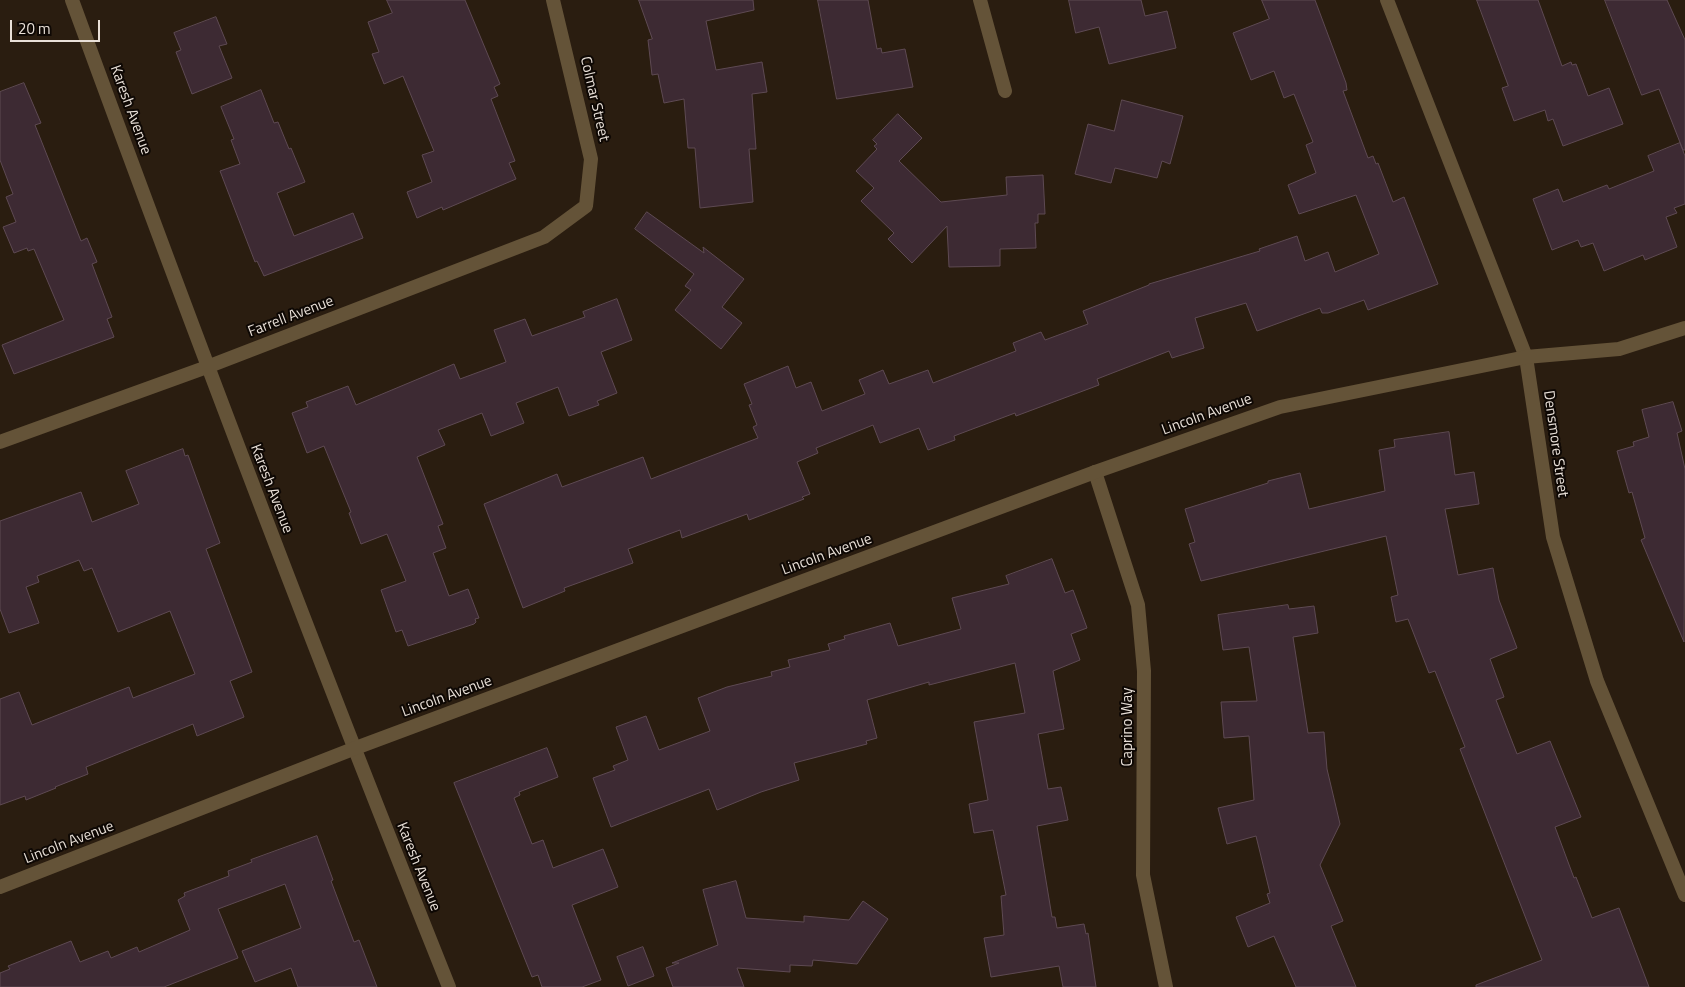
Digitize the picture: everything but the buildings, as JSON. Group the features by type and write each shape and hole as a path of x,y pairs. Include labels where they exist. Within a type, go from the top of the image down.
{"street":[{"name":"Karesh Avenue","path":"72,0 207,367 354,750 449,987"},
{"name":"Colmar Street","path":"553,0 590,158 586,206"},
{"path":"980,0 1006,90"},
{"name":"Densmore Street","path":"1387,0 1526,357 1553,537 1597,681 1685,895"},
{"name":"Farrell Avenue","path":"0,442 207,367 544,237 586,206"},
{"name":"Lincoln Avenue","path":"0,887 354,750 1095,472 1280,407 1526,357 1619,349 1685,328"},
{"name":"Caprino Way","path":"1095,472 1138,605 1144,671 1143,875 1166,987"}]}
